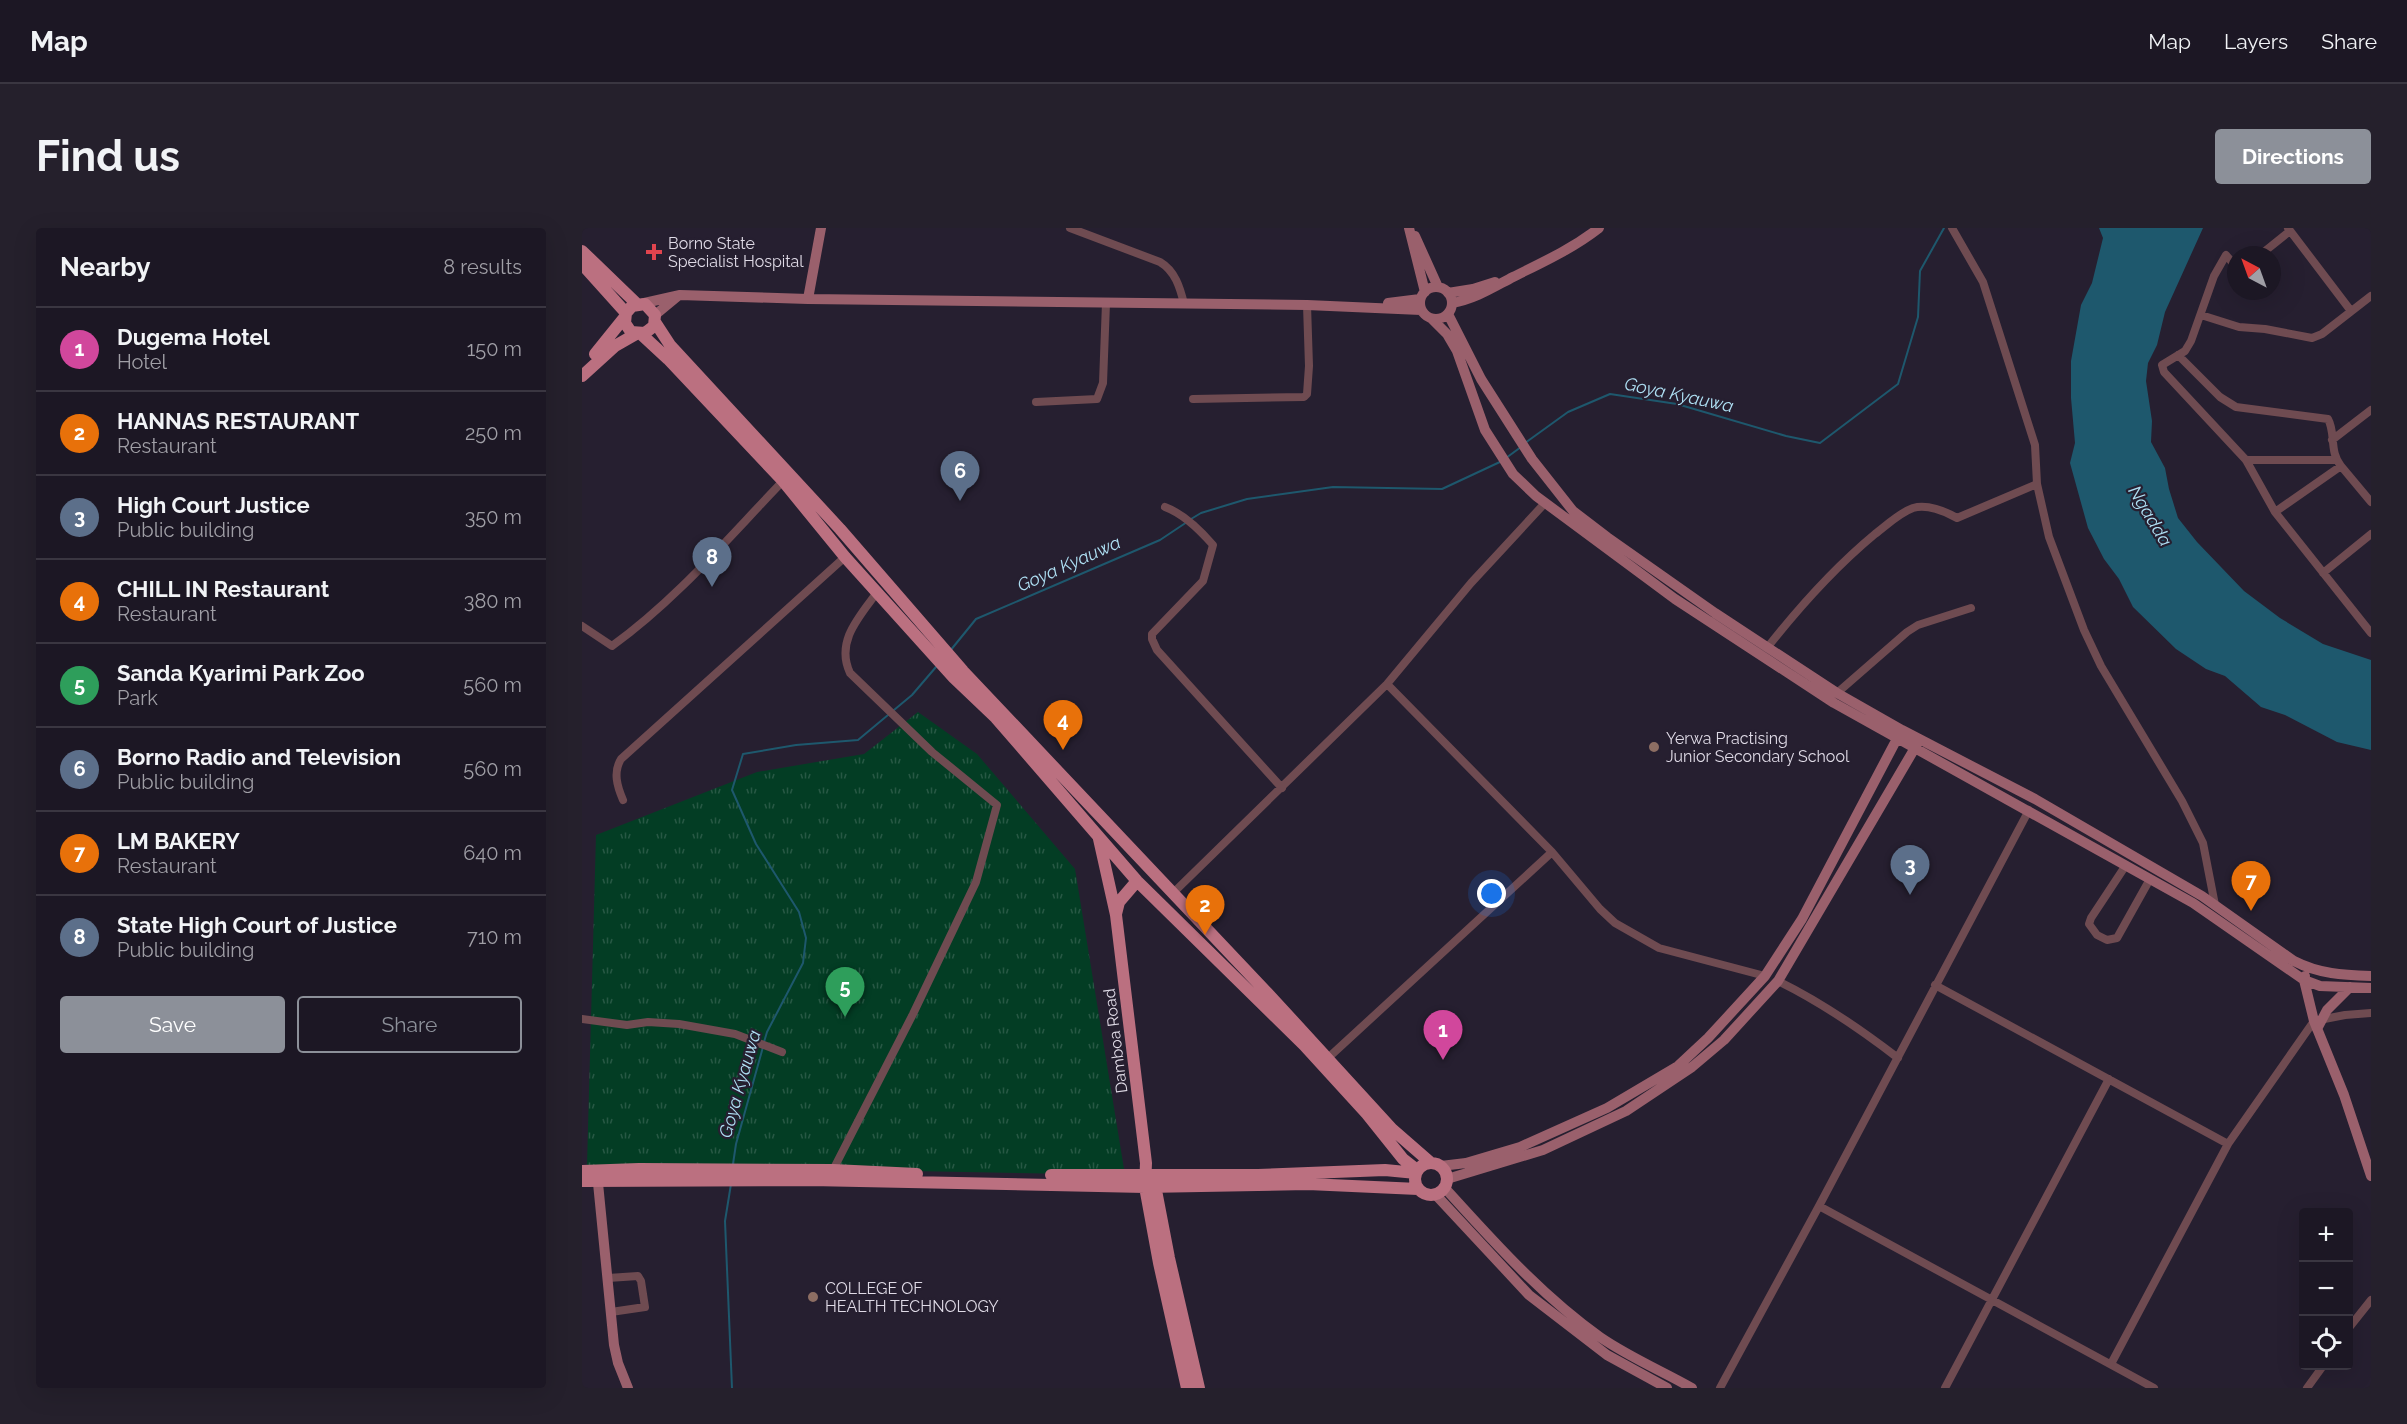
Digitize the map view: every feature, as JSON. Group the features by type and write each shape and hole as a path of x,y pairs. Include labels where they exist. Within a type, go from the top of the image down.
{"main road":[{"path":"808,299 821,228"},
{"path":"1410,228 1447,299 1480,379 1532,459 1573,511 1606,537 1767,648 1900,734"},
{"path":"1410,228 1422,300 1432,319 1447,334 1457,351 1485,430 1514,474 1545,503 1691,610 1834,703 2035,799 2215,905 2266,942 2307,967 2332,974 2371,976"},
{"path":"582,367 609,339 628,309 638,304 680,295 808,299 1367,306 1422,300 1466,301 1557,256 1599,228"},
{"path":"582,251 638,304 649,307 681,357 840,529 905,614 1099,839 1137,881 1304,1045 1416,1172"},
{"path":"582,264 625,316 627,328 639,334 668,359 783,481 845,557 878,591 905,614"},
{"path":"582,376 615,346 639,334 649,332 655,318 680,295"},
{"path":"1432,319 1441,318 1447,299"},
{"path":"958,674 1172,894 1328,1058 1392,1129 1436,1165 1442,1187 1529,1295 1607,1355 1667,1388"},
{"path":"1418,1189 1414,1179 1416,1172 1426,1164 1466,1163 1520,1147 1607,1108 1646,1086 1678,1066 1708,1038 1765,976 1802,918 1900,734"},
{"path":"1918,743 2029,810 2193,903 2304,980 2320,986 2371,988"},
{"path":"744,1176 833,1170 973,1176 1149,1177 1418,1189 1428,1195 1442,1187 1543,1150 1626,1112 1692,1067 1724,1040 1778,981 1918,743"},
{"name":"Damboa Road","path":"1099,839 1116,915 1159,1263 1187,1388"},
{"path":"1116,915 1119,902 1137,881"},
{"path":"2307,967 2304,980 2371,1176"},
{"path":"2318,1023 2334,1002 2350,987"},
{"path":"1385,1170 1393,1165 1396,1158 1395,1149"},
{"path":"582,1171 597,1175 744,1176 811,1180 1149,1177 1385,1170 1416,1172"},
{"path":"582,1181 597,1175"},
{"path":"597,1175 618,1363 628,1388"},
{"name":"Damboa Road","path":"1149,1177 1199,1388"},
{"path":"1442,1187 1544,1293 1601,1338 1692,1388"}],"street":[{"path":"1070,228 1160,262 1170,268 1181,290 1184,304"},
{"path":"1952,228 1983,282 2035,445 2037,484 2049,537 2084,630 2102,666 2182,801 2203,843 2215,905"},
{"path":"2270,246 2289,230 2351,311"},
{"path":"2227,256 2214,276 2191,341 2185,351 2162,365 2164,372 2246,460 2275,512 2371,633"},
{"path":"2201,315 2239,327 2265,329 2312,338 2322,334 2371,296"},
{"path":"1036,402 1096,399 1103,383 1106,303"},
{"path":"1193,399 1304,397 1307,394 1309,366 1307,305"},
{"path":"2178,355 2227,403 2236,407 2328,419 2338,463 2371,502"},
{"path":"2332,440 2371,410"},
{"path":"2246,460 2338,463"},
{"path":"2275,512 2338,463"},
{"path":"582,626 612,646 644,623 700,570 783,481"},
{"path":"1767,648 1823,581 1895,518 1914,508 1921,508 1945,511 1957,518 2037,484"},
{"path":"1172,894 1387,684 1471,583 1545,503"},
{"path":"1165,507 1175,511 1202,532 1213,545 1203,581 1152,634 1152,639 1157,650 1282,788"},
{"path":"2323,573 2371,534"},
{"path":"623,800 618,787 616,767 621,759 845,557"},
{"path":"833,1170 913,1014 976,882 997,805 932,752 850,673 844,661 852,625 878,591"},
{"path":"1837,693 1918,625 1971,608"},
{"path":"1387,684 1552,852 1600,909 1615,923 1659,948 1765,976"},
{"path":"1720,1388 2029,810"},
{"path":"1328,1058 1552,852"},
{"path":"2126,865 2089,924 2097,934 2107,940 2117,938 2150,879"},
{"path":"1778,981 1818,1001 1845,1018 1898,1058"},
{"path":"1935,985 2228,1144"},
{"path":"2111,1364 2228,1144 2318,1023 2371,1013"},
{"path":"582,1019 627,1025 648,1022 679,1024 746,1037 779,1050"},
{"path":"1946,1388 2109,1079"},
{"path":"1819,1206 2154,1388"},
{"path":"608,1278 638,1276 641,1281 645,1307 611,1312"},
{"path":"2353,1324 2371,1299"},
{"path":"2307,1388 2320,1370"}],"green space":[{"path":"918,712 977,754 1075,869 1125,1175 587,1165 596,835 757,772 864,754"}],"water":[{"name":"Ngadda","path":"2099,228 2203,228 2165,312 2157,345 2148,363 2146,381 2152,421 2151,442 2165,468 2178,518 2197,542 2244,591 2280,618 2323,644 2371,660 2371,750 2337,742 2285,715 2261,707 2225,676 2206,669 2176,649 2133,607 2119,579 2104,559 2088,528 2070,463 2075,443 2071,398 2071,361 2081,305 2092,283 2103,238"}],"waterway":[{"name":"Goya Kyauwa","path":"1525,443 1568,412 1610,394 1677,404 1786,436 1820,443 1898,384 1918,317 1920,271 1944,228"},
{"name":"Goya Kyauwa","path":"1506,458 1521,447"},
{"name":"Goya Kyauwa","path":"1191,519 1201,513 1247,499 1333,487 1442,489 1502,461"},
{"name":"Goya Kyauwa","path":"950,651 976,619 1160,540 1187,522"},
{"name":"Goya Kyauwa","path":"764,1042 803,963 806,938 799,912 756,844 732,790 743,754 796,745 858,740 912,695 936,667"},
{"name":"Goya Kyauwa","path":"733,1164 736,1144 763,1047"},
{"name":"Goya Kyauwa","path":"731,1184 725,1221 732,1388"}],"place":[{"name":"Borno State Specialist Hospital","path":"654,252"},
{"name":"Borno Radio and Television","path":"960,501"},
{"name":"State High Court of Justice","path":"712,587"},
{"name":"Yerwa Practising Junior Secondary School","path":"1654,747"},
{"name":"CHILL IN Restaurant","path":"1063,750"},
{"name":"High Court Justice","path":"1910,895"},
{"name":"LM BAKERY","path":"2251,911"},
{"name":"HANNAS RESTAURANT","path":"1205,935"},
{"name":"Sanda Kyarimi Park Zoo","path":"845,1017"},
{"name":"Dugema Hotel","path":"1443,1060"},
{"name":"COLLEGE OF HEALTH TECHNOLOGY","path":"813,1297"}]}
